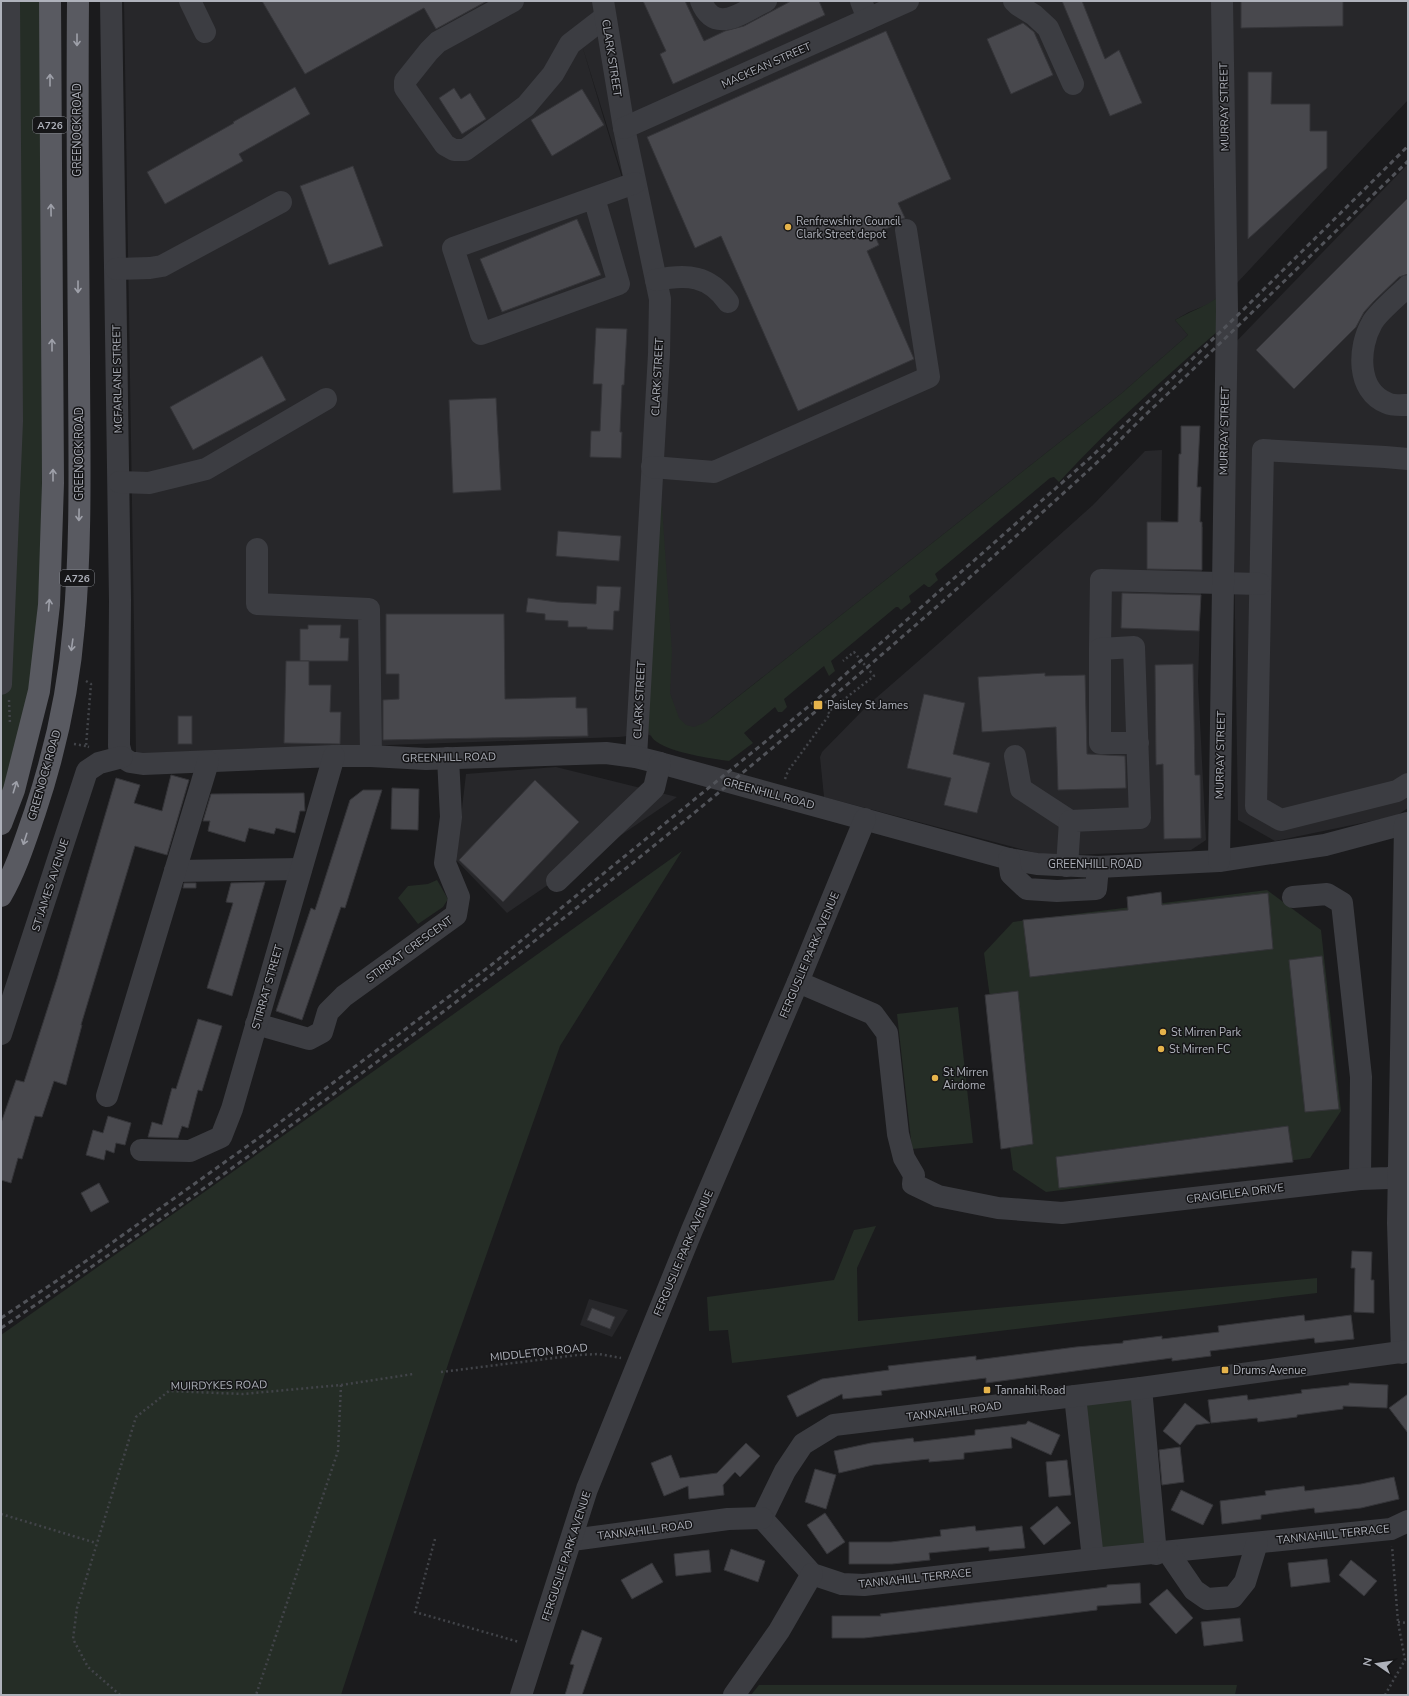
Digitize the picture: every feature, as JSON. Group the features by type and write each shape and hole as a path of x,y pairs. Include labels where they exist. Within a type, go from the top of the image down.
{"main road":[{"name":"A726","path":"1,824 14,790 39,691 49,605 53,483 50,1"},
{"name":"GREENOCK ROAD","path":"1,896 10,881 42,790 55,739 67,681 74,627 80,479 78,1"}],"street":[{"path":"1,684 12,421 9,1"},
{"name":"MCFARLANE STREET","path":"111,1 120,600 119,746 122,758"},
{"path":"190,1 205,32"},
{"path":"513,1 438,42 405,81 405,88 445,145 454,150 465,150 526,106 553,74 570,44 604,9"},
{"path":"700,1 708,14 716,20 726,20 766,1"},
{"name":"MACKEAN STREET","path":"624,128 864,10 908,1"},
{"path":"1014,1 1034,15 1048,28 1073,84"},
{"name":"MURRAY STREET","path":"1219,861 1227,310 1222,1"},
{"name":"CLARK STREET","path":"604,9 624,128 660,299 659,354 636,757"},
{"path":"594,198 619,284 481,334 452,248 635,183"},
{"path":"116,269 150,268 162,266 281,202"},
{"path":"652,467 714,472 929,377 906,230"},
{"path":"656,280 675,276 696,278 709,283 721,292 728,302"},
{"path":"1408,286 1372,322 1364,340 1362,352 1363,370 1368,387 1375,396 1388,404 1408,405"},
{"path":"118,482 149,483 206,469 326,399"},
{"path":"1408,460 1385,457 1263,450 1256,806 1282,820 1397,791 1408,784"},
{"path":"257,549 257,604 369,609 371,756"},
{"path":"1138,743 1100,743 1101,580 1222,590 1260,591"},
{"path":"1015,756 1021,789 1070,821 1140,818 1134,647 1100,649"},
{"name":"GREENHILL ROAD","path":"122,758 130,762 143,764 334,756 371,756 426,759 606,753 636,757 660,763 1009,860 1067,866 1098,867 1219,861 1325,845 1406,824"},
{"name":"STIRRAT STREET","path":"141,1150 190,1151 221,1137 232,1109 334,756"},
{"name":"ST JAMES AVENUE","path":"1,1034 87,771 99,763 122,758"},
{"name":"STIRRAT CRESCENT","path":"256,1024 309,1040 322,1032 328,1012 344,996 456,915 459,897 445,863 450,817 448,758"},
{"path":"107,1096 208,762"},
{"path":"556,882 654,788 660,763"},
{"name":"FERGUSLIE PARK AVENUE","path":"521,1695 588,1489 638,1362 865,819"},
{"path":"1067,866 1070,821"},
{"path":"1406,824 1404,1172 1398,1223 1400,1322 1406,1354"},
{"path":"1009,860 1011,874 1027,889 1057,892 1096,889 1098,867"},
{"path":"175,871 301,869"},
{"path":"1293,897 1327,894 1342,903 1361,1077 1360,1179"},
{"name":"CRAIGIELEA DRIVE","path":"798,982 873,1014 887,1033 898,1134 904,1158 914,1175 906,1188 998,1208 1062,1213 1360,1179 1389,1178 1404,1172"},
{"name":"TANNAHILL ROAD","path":"572,1540 728,1519 762,1518 785,1471 803,1444 834,1425 1406,1354"},
{"path":"1141,1388 1162,1553 1194,1590 1207,1599 1233,1596 1245,1582 1257,1543"},
{"path":"1075,1396 1093,1559"},
{"name":"TANNAHILL TERRACE","path":"762,1518 812,1574 842,1584 864,1585 1093,1559 1257,1543 1400,1525"},
{"path":"734,1695 779,1631 812,1574"}],"path":[{"path":"788,771 830,714 828,712 874,676 854,652 843,661"},
{"path":"69,743 86,746"},
{"name":"MIDDLETON ROAD","path":"441,1372 578,1354 599,1354 638,1362"},
{"path":"256,1695 338,1451 341,1385 413,1374"},
{"name":"MUIRDYKES ROAD","path":"120,1695 88,1667 73,1639 76,1608 136,1417 169,1391 243,1394 341,1385"},
{"path":"1,1514 96,1543"},
{"path":"1385,1695 1405,1660 1398,1622 1400,1525"},
{"path":"435,1539 415,1612 536,1648"},
{"path":"1398,1622 1408,1623"}],"shaded area":[{"path":"1,1 41,1 42,502 38,604 31,680 22,730 1,802"},
{"path":"124,1 1408,1 1408,100 1237,283 1209,304 1189,312 1175,320 1188,335 1122,393 711,718 703,750 662,741 647,734 619,737 136,754","holes":["581,42 633,210 632,210"]},
{"path":"1408,164 1408,808 1396,816 1275,841 1238,820 1231,347"},
{"path":"1218,297 1218,331 1136,405 1059,482 1054,477 1050,478 935,574 938,580 930,587 924,584 909,596 911,602 901,610 896,607 831,661 835,671 829,676 824,666 784,699 787,707 782,712 778,712 775,707 744,733 753,743 729,761 681,752 663,746 652,738 648,729 658,502 662,506 672,652 670,693 679,718 686,725 694,727 706,722 1122,393 1188,335 1175,320 1208,304"},
{"path":"1162,450 1161,520 1203,527 1198,682 1206,840 1191,850 1047,856 824,797 820,757 822,752 868,705 1093,505 1145,451"},
{"path":"556,767 677,797 507,913 456,860 466,774"},
{"path":"682,851 560,1046 451,1355 341,1695 1,1695 1,1335 210,1188"},
{"path":"437,880 448,899 443,907 418,924 398,898 408,886 428,884"},
{"name":"St Mirren Park","path":"1267,890 1321,930 1341,1111 1310,1158 1046,1192 1013,1170 984,953 1013,922"},
{"name":"St Mirren Airdome","path":"958,1007 973,1143 912,1149 897,1014"},
{"path":"876,1226 857,1268 858,1321 1317,1278 1317,1293 732,1363 728,1330 709,1331 707,1297 834,1280 854,1230"},
{"path":"589,1299 628,1310 612,1337 580,1325"},
{"path":"1135,1395 1151,1548 1099,1553 1082,1402"},
{"path":"759,1685 1237,1685 1235,1695 751,1695"}],"building":[{"path":"262,1 487,1 436,29 424,8 305,74"},
{"path":"643,1 685,1 704,41 725,31 744,26 791,1 819,1 825,15 673,84 660,54 666,51"},
{"path":"1062,1 1082,1 1105,59 1119,50 1142,103 1110,116"},
{"path":"1241,1 1343,1 1343,26 1241,28"},
{"path":"1023,23 1034,32 1053,75 1011,94 987,39"},
{"name":"Renfrewshire Council Clark Street depot","path":"886,31 951,179 898,203 905,218 898,220 895,225 874,234 879,245 867,251 914,359 798,411 721,236 695,248 647,137"},
{"path":"1248,72 1272,72 1271,104 1310,104 1310,131 1327,131 1327,168 1248,239"},
{"path":"295,87 310,114 239,154 243,161 165,204 147,172"},
{"path":"454,88 461,99 470,93 486,119 462,134 439,98"},
{"path":"582,89 604,125 552,156 531,120"},
{"path":"353,166 383,246 329,265 300,186"},
{"path":"1408,198 1408,274 1399,277 1374,301 1364,312 1356,327 1294,389 1256,350"},
{"path":"577,219 601,275 502,312 480,259"},
{"path":"596,328 627,329 624,385 622,385 620,432 622,432 621,458 590,457 591,431 600,431 602,384 593,384"},
{"path":"262,356 286,400 193,450 170,407"},
{"path":"496,398 501,490 453,493 449,400"},
{"path":"1181,426 1200,426 1197,487 1201,487 1200,522 1202,522 1202,570 1147,569 1147,522 1178,522"},
{"path":"558,531 621,536 619,561 556,556"},
{"path":"597,586 621,587 619,611 614,611 613,630 587,629 587,627 568,627 568,621 545,620 545,614 526,612 528,598 557,602 596,604"},
{"path":"1122,593 1201,595 1199,631 1121,628"},
{"path":"386,614 504,614 505,699 576,697 576,708 587,708 588,736 383,740 383,700 399,699 399,674 386,674"},
{"path":"308,625 341,625 340,638 349,638 348,661 300,661 300,629 308,629"},
{"path":"286,661 309,661 309,685 331,685 330,712 341,712 340,744 284,743"},
{"path":"1193,664 1195,775 1200,775 1201,838 1164,839 1163,764 1156,765 1155,665"},
{"path":"1045,673 1045,676 1085,675 1087,754 1125,756 1126,788 1058,790 1056,727 982,732 978,677"},
{"path":"924,694 965,703 953,754 990,763 977,813 944,805 951,778 907,768"},
{"path":"178,716 192,716 192,744 178,744"},
{"path":"171,775 189,780 167,855 135,846 81,1025 66,1085 54,1081 42,1117 35,1116 22,1159 18,1158 11,1183 1,1180 1,1123 16,1080 24,1082 57,979 116,778 140,785 134,803 162,811"},
{"path":"535,780 579,822 503,902 459,860"},
{"path":"392,788 419,789 418,830 391,829"},
{"path":"363,790 382,790 345,908 341,907 302,1020 276,1011 311,908 315,910 350,800"},
{"path":"304,793 305,811 300,811 295,833 276,828 274,834 249,828 245,842 208,831 210,821 203,821 211,794"},
{"path":"265,882 232,996 207,988 233,903 226,902 231,883"},
{"path":"184,883 196,883 196,888 183,888"},
{"path":"1161,892 1162,905 1268,893 1273,949 1030,977 1023,920 1128,910 1127,897"},
{"path":"1322,956 1339,1109 1305,1112 1289,960"},
{"path":"1018,991 1033,1144 1001,1149 985,995"},
{"path":"198,1019 222,1026 202,1091 198,1090 188,1128 182,1126 178,1138 148,1137 152,1122 162,1125 172,1088 176,1089"},
{"path":"108,1116 131,1123 125,1145 116,1143 114,1153 106,1150 104,1160 86,1155 93,1130 103,1133"},
{"path":"1288,1126 1293,1162 1059,1188 1056,1157"},
{"path":"99,1183 109,1202 91,1212 81,1193"},
{"path":"1352,1251 1372,1252 1371,1280 1374,1280 1374,1313 1354,1312 1355,1268 1351,1268"},
{"path":"592,1308 615,1317 610,1329 587,1320"},
{"path":"1304,1315 1305,1321 1351,1315 1354,1339 1315,1343 1314,1338 1210,1351 1211,1356 1172,1361 1172,1358 986,1383 986,1378 881,1391 882,1395 843,1399 842,1394 797,1417 787,1396 822,1379 889,1370 888,1366 976,1356 976,1360 1076,1347 1123,1343 1123,1341 1162,1336 1162,1339 1219,1332 1218,1326"},
{"path":"1349,1383 1388,1385 1387,1408 1343,1406 1343,1409 1297,1415 1297,1417 1258,1422 1257,1418 1211,1423 1208,1400 1247,1395 1248,1400 1302,1393 1301,1390 1349,1385"},
{"path":"1408,1394 1408,1433 1389,1408"},
{"path":"1185,1403 1210,1423 1196,1425 1180,1445 1163,1431"},
{"path":"1028,1421 1060,1435 1051,1455 1011,1437 1012,1448 964,1453 964,1459 929,1462 929,1459 873,1465 839,1473 834,1451 871,1443 913,1438 914,1442 975,1435 975,1430 1026,1424"},
{"path":"746,1443 760,1456 740,1477 735,1472 723,1485 724,1495 689,1499 688,1486 664,1496 651,1463 671,1455 680,1478 717,1473"},
{"path":"1180,1447 1184,1482 1162,1485 1159,1450"},
{"path":"1067,1460 1071,1495 1049,1497 1046,1462"},
{"path":"815,1469 836,1475 826,1509 805,1502"},
{"path":"1394,1477 1399,1499 1361,1508 1315,1513 1314,1508 1261,1515 1261,1519 1222,1524 1220,1501 1266,1495 1265,1491 1304,1486 1305,1491 1361,1484"},
{"path":"1181,1490 1213,1505 1203,1525 1171,1510"},
{"path":"1057,1506 1071,1523 1044,1545 1030,1528"},
{"path":"825,1513 845,1542 827,1554 807,1525"},
{"path":"975,1526 976,1531 1022,1526 1025,1548 989,1551 989,1547 929,1553 930,1560 892,1564 849,1564 849,1542 891,1542 941,1536 940,1530"},
{"path":"731,1549 765,1561 758,1582 724,1570"},
{"path":"709,1550 711,1572 676,1576 674,1554"},
{"path":"1327,1559 1330,1582 1291,1587 1288,1563"},
{"path":"1351,1560 1377,1581 1364,1596 1339,1575"},
{"path":"652,1563 663,1582 632,1599 621,1580"},
{"path":"1140,1583 1141,1603 1097,1606 1097,1610 918,1632 864,1638 832,1638 832,1616 881,1616 880,1614 1107,1587 1107,1585"},
{"path":"1167,1589 1193,1618 1176,1634 1149,1604"},
{"path":"1240,1618 1243,1641 1204,1646 1201,1622"},
{"path":"582,1630 602,1638 582,1695 565,1695 574,1665 570,1664"}],"railway":[{"path":"1,1318 92,1257 267,1132 490,966 814,702 1090,458 1247,306 1408,146"},
{"path":"1,1328 144,1230 286,1129 425,1025 562,919 698,810 831,698 962,584 1091,468 1408,161"}],"place":[{"name":"Renfrewshire Council Clark Street depot","path":"788,227"},
{"name":"Paisley St James","path":"818,705"},
{"name":"St Mirren Park","path":"1163,1032"},
{"name":"St Mirren FC","path":"1161,1049"},
{"name":"St Mirren Airdome","path":"935,1078"},
{"name":"Drums Avenue","path":"1225,1370"},
{"name":"Tannahil Road","path":"987,1390"}]}
